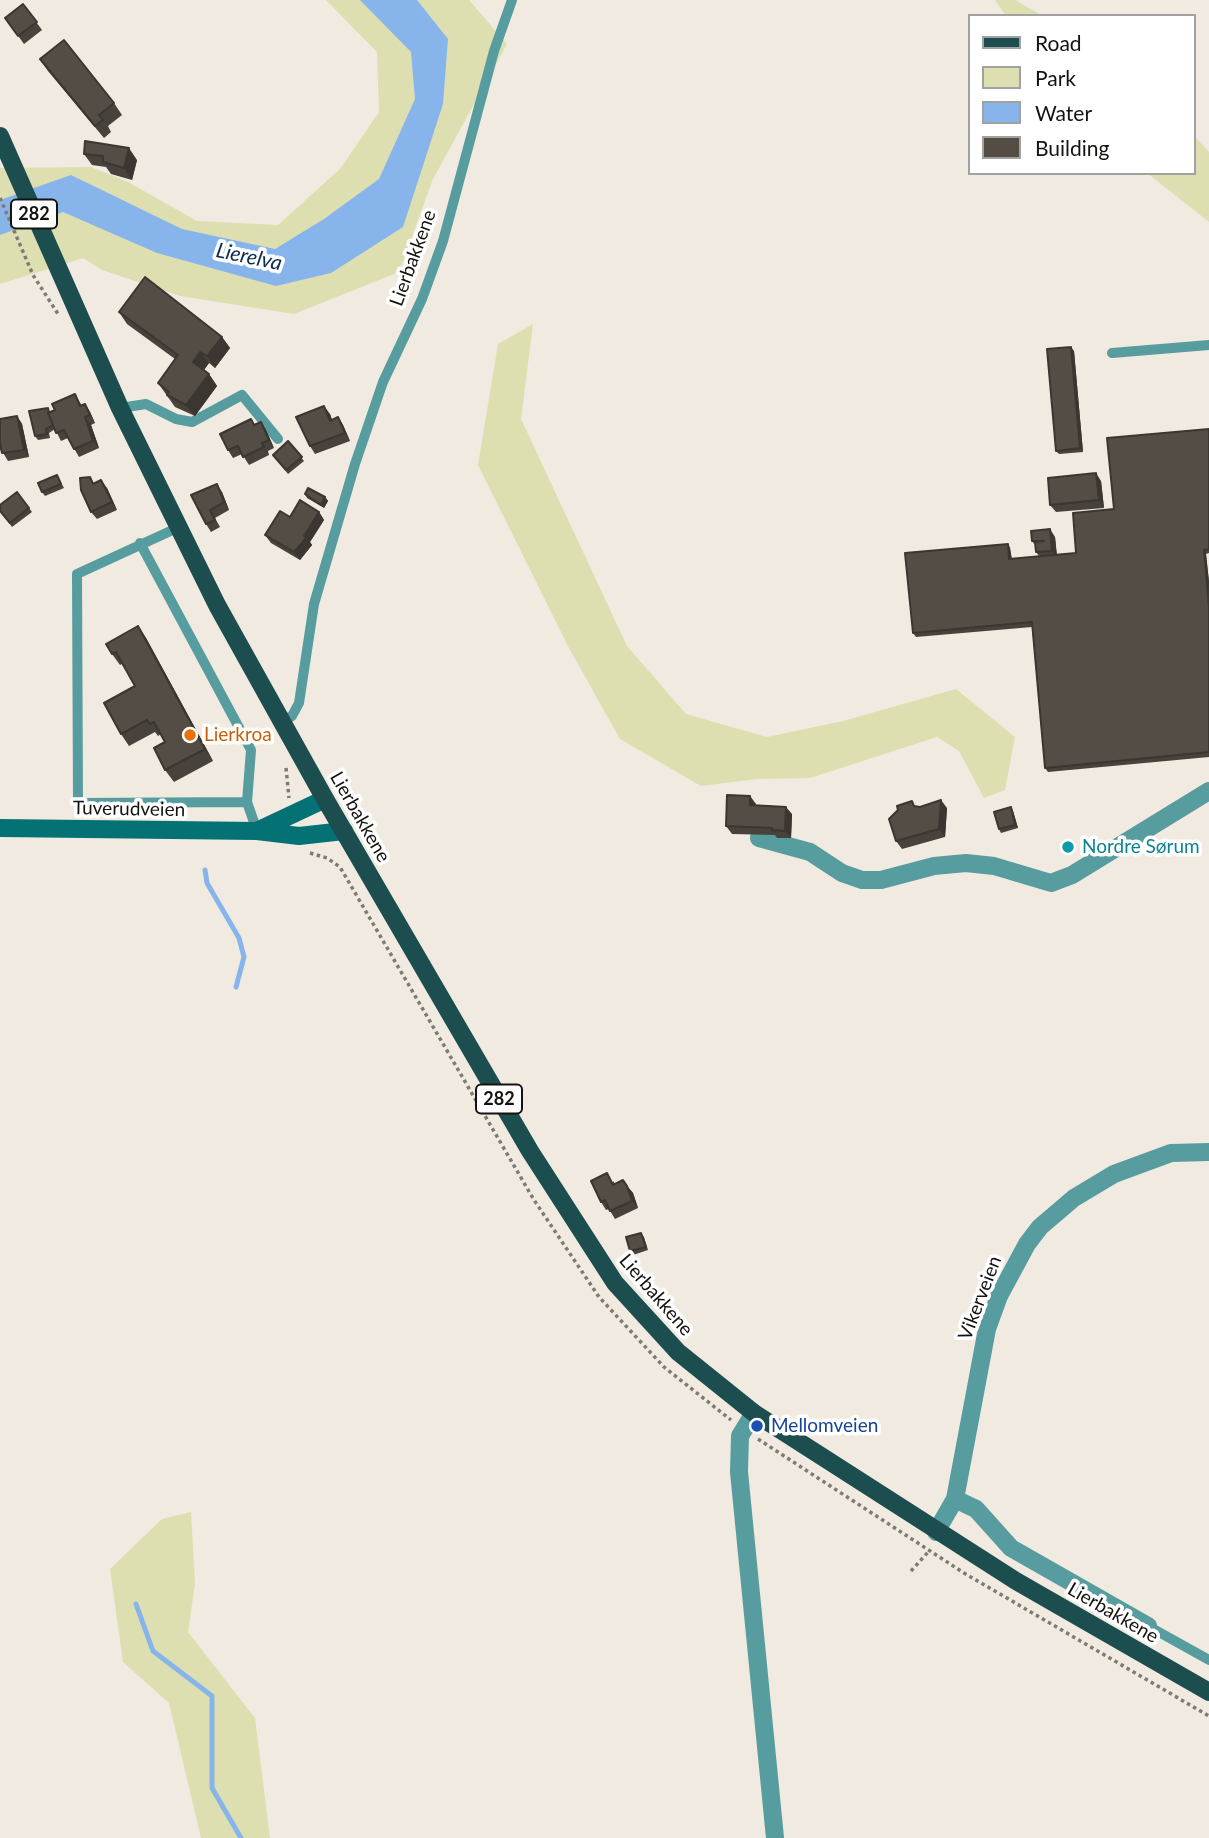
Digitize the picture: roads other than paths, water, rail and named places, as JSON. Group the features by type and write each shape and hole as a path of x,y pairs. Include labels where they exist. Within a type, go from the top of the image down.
{"main road":[{"name":"Lierbakkene","path":"0,136 120,408 177,527 281,722 536,1162 615,1283 678,1352 754,1413 936,1532 1081,1620 1209,1692"},
{"name":"Tuverudveien","path":"257,831 325,799"},
{"name":"Tuverudveien","path":"0,828 257,831 299,836 344,831"}],"street":[{"path":"759,838 810,852 842,873 862,880 881,880 933,866 966,863 994,866 1051,883 1072,875 1209,791"},
{"name":"Vikerveien","path":"936,1532 955,1499 987,1329 999,1296 1027,1244 1040,1227 1074,1198 1114,1174 1171,1153 1209,1152"},
{"path":"754,1413 743,1429 738,1446 739,1472 775,1838"},
{"path":"955,1499 976,1509 1011,1548 1148,1626"}],"lane":[{"name":"Lierbakkene","path":"281,722 292,716 299,703 314,604 355,464 383,382 422,299 443,242 494,51 512,0"},
{"path":"1112,353 1209,345"},
{"path":"120,408 146,404 176,419 192,422 242,395 278,439"},
{"path":"177,527 77,574 78,803 130,805 247,802"},
{"path":"140,543 251,750 247,802 257,831"},
{"path":"1148,1626 1209,1660"}],"water":[{"name":"Lierelva","path":"360,0 417,0 448,39 443,104 403,227 331,273 276,286 157,253 63,212 0,235 0,200 71,175 182,229 275,249 324,219 379,179 415,99 411,52"}],"waterway":[{"path":"205,870 207,883 239,938 244,957 236,987"},
{"path":"136,1604 153,1651 212,1696 212,1788 241,1838"}],"place":[{"name":"Lierkroa","path":"190,735"},
{"name":"Nordre Sørum","path":"1068,847"},
{"name":"Mellomveien","path":"757,1426"}]}
